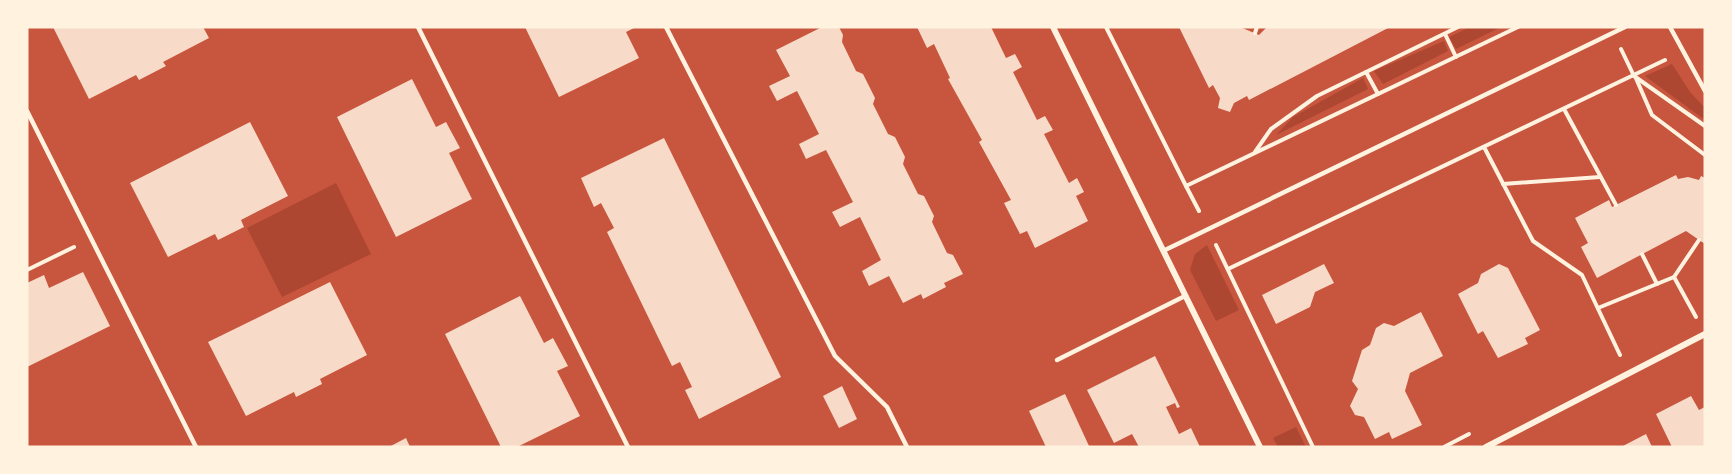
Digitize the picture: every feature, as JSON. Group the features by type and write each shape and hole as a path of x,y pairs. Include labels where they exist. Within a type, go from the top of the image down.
{"street":[{"path":"1053,27 1260,447"},
{"path":"1486,447 1705,334"}],"lane":[{"path":"418,27 628,447"},
{"path":"666,27 835,356 888,407 907,447"},
{"path":"1163,251 1625,27"},
{"path":"1670,27 1705,91"},
{"path":"27,111 196,447"},
{"path":"1057,360 1185,296"}],"path":[{"path":"1106,27 1186,186"},
{"path":"1255,33 1257,27"},
{"path":"1255,152 1271,129 1317,96 1458,27"},
{"path":"1613,33 1652,115 1705,155"},
{"path":"1445,34 1455,57"},
{"path":"1228,269 1682,51"},
{"path":"1366,72 1378,94"},
{"path":"1634,76 1705,126"},
{"path":"1564,109 1616,205"},
{"path":"1484,147 1533,241 1582,275 1621,357"},
{"path":"1503,184 1600,177"},
{"path":"27,270 91,239"},
{"path":"1598,308 1674,277 1699,240"},
{"path":"1642,254 1657,284"},
{"path":"1674,277 1696,318"}],"shaded area":[{"path":"1470,27 1501,27 1456,49 1449,37"},
{"path":"1444,41 1448,51 1383,84 1374,71"},
{"path":"1672,64 1690,92 1705,108 1705,120 1645,76"},
{"path":"1363,78 1368,89 1276,135 1293,117"},
{"path":"336,183 371,254 282,297 247,228"},
{"path":"1207,245 1239,310 1216,321 1190,270 1195,254"},
{"path":"1296,427 1306,447 1278,447 1273,438"}],"building":[{"path":"53,27 203,27 209,38 163,62 166,66 139,80 136,75 89,99"},
{"path":"525,27 636,27 626,32 639,58 559,97"},
{"path":"822,27 839,27 843,35 842,42 856,71 863,74 875,98 873,104 888,134 895,137 905,157 903,164 918,194 924,196 934,216 932,222 947,253 953,255 963,274 944,283 946,287 923,299 921,294 903,303 889,276 869,286 862,271 881,260 860,217 840,227 832,212 853,202 826,150 806,159 799,144 819,134 797,91 777,101 769,86 790,76 776,50"},
{"path":"917,27 991,27 1006,58 1015,54 1022,67 1013,72 1037,120 1045,116 1053,130 1044,134 1069,183 1077,178 1084,192 1076,196 1088,221 1035,248 1027,231 1020,234 1004,203 1011,200 979,142 982,140 948,79 950,78 934,44 927,48"},
{"path":"1179,27 1240,27 1259,35 1267,27 1390,27 1249,100 1247,96 1234,103 1230,112 1218,108 1220,98 1213,85 1209,88"},
{"path":"412,79 436,127 446,122 460,148 449,153 472,199 396,237 337,117"},
{"path":"250,122 288,196 241,220 244,227 218,240 215,234 168,257 130,183"},
{"path":"664,138 781,377 699,419 685,390 692,387 680,362 672,366 607,232 614,228 601,203 594,207 581,178"},
{"path":"1676,175 1678,179 1688,177 1699,180 1701,176 1705,178 1705,244 1686,231 1597,278 1581,247 1588,243 1575,218 1609,200 1612,207"},
{"path":"1324,264 1334,283 1315,292 1310,307 1276,324 1262,295"},
{"path":"1499,264 1508,268 1540,330 1525,338 1528,344 1498,358 1483,331 1478,334 1458,294 1478,283 1481,274"},
{"path":"83,272 110,326 27,367 27,283 44,275 49,288"},
{"path":"330,282 367,355 320,379 322,384 296,397 294,392 246,416 208,342"},
{"path":"520,296 544,343 553,338 568,366 557,371 580,416 517,447 501,447 445,334"},
{"path":"1421,312 1443,356 1410,373 1405,391 1422,425 1392,439 1389,432 1375,439 1364,417 1355,415 1350,406 1358,389 1352,381 1362,350 1370,345 1376,328 1384,323 1394,326"},
{"path":"1155,356 1180,407 1177,408 1175,403 1166,407 1179,434 1191,428 1200,447 1139,447 1132,434 1114,443 1087,390"},
{"path":"842,386 857,419 839,428 823,396"},
{"path":"1065,394 1089,446 1087,447 1046,447 1029,411"},
{"path":"1691,396 1699,410 1705,407 1705,447 1672,447 1656,414"},
{"path":"1646,434 1652,447 1621,447"},
{"path":"406,438 410,447 389,447"}]}
